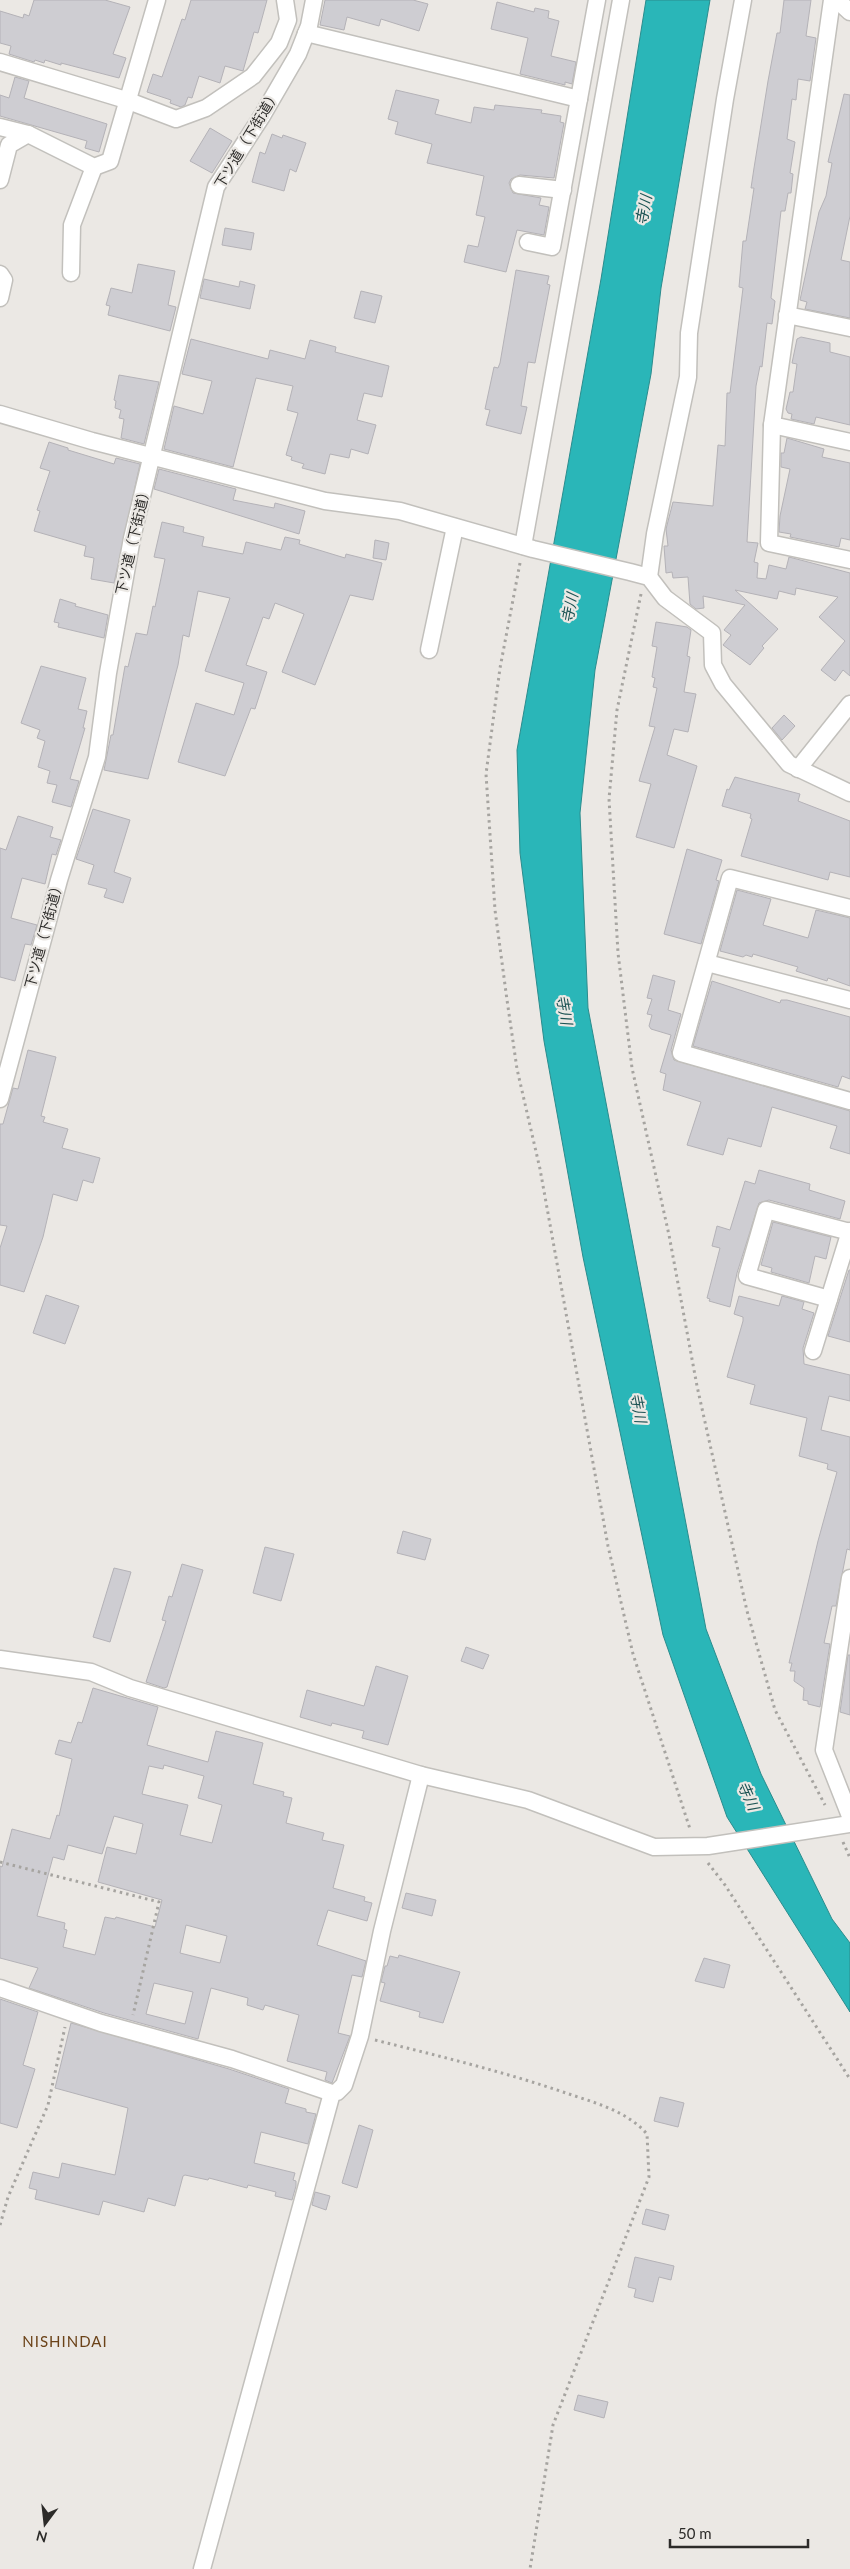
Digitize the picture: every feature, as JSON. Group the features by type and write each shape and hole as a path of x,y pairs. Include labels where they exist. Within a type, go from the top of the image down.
{"street":[{"path":"0,127 28,134 94,167 110,161 126,100 157,0"},
{"path":"0,62 126,100 176,118 206,108 253,76 288,48 288,20 285,0"},
{"name":"下ツ道（下街道）","path":"0,1099 59,880 97,757 121,590 216,187 262,116 288,48 306,33 314,0"},
{"path":"528,242 552,248 597,0"},
{"path":"528,547 621,0"},
{"path":"649,578 655,534 688,377 689,333 725,100 743,0"},
{"path":"832,0 772,425 769,543 850,560"},
{"path":"837,0 850,12"},
{"path":"306,33 579,99"},
{"path":"0,180 8,145 28,134"},
{"path":"70,273 72,226 94,167"},
{"path":"519,185 563,190"},
{"path":"0,274 4,280 0,298"},
{"path":"787,315 850,328"},
{"path":"0,414 92,441 153,455 326,501 400,511 528,547 649,578 665,598 712,634 713,666 723,684 788,764 850,793"},
{"path":"772,425 850,442"},
{"path":"429,650 455,527"},
{"path":"798,769 850,704"},
{"path":"850,908 730,878 681,1053 850,1100"},
{"path":"706,963 850,1000"},
{"path":"813,1351 850,1232 766,1210 747,1276 829,1299"},
{"path":"850,1578 824,1750 850,1816"},
{"path":"0,1659 91,1672 130,1688 421,1775 528,1800 654,1847 701,1846 838,1826"},
{"path":"0,1988 68,2012 232,2059 332,2093 337,2092 344,2084 360,2036 382,1931 421,1775"},
{"path":"202,2569 332,2093"}],"path":[{"path":"528,547 500,668 486,774 495,910 517,1069 540,1168 608,1546 633,1654 701,1846 850,2079"},
{"path":"649,578 641,592 617,710 609,799 618,953 632,1068 668,1235 697,1386 747,1611 775,1710 838,1826 850,1858"},
{"path":"0,1862 159,1902 130,2031"},
{"path":"0,2225 8,2197 48,2105 68,2012"},
{"path":"360,2036 502,2072 612,2109 632,2120 647,2134 649,2177 553,2425 530,2569"}],"water":[{"name":"寺川","path":"646,0 710,0 661,288 651,374 595,670 580,813 588,1008 706,1629 761,1774 832,1919 850,1943 850,2012 727,1817 663,1635 583,1257 544,1041 520,853 517,750 601,279"}],"building":[{"path":"34,0 105,0 130,7 113,54 126,58 119,78 61,63 61,65 45,60 44,63 35,60 34,62 9,54 11,46 0,43 0,11 23,18 24,14 29,16"},
{"path":"191,0 267,0 258,33 254,32 243,71 225,66 220,83 199,76 192,98 188,97 185,105 181,107 170,103 171,100 147,92 153,74 162,77 182,19 185,20"},
{"path":"325,0 413,0 428,4 419,31 381,19 379,26 347,17 344,30 320,25"},
{"path":"784,0 811,0 806,36 816,38 810,81 798,79 796,100 792,99 787,139 795,142 790,173 793,174 791,193 788,193 785,211 781,211 771,298 775,301 772,324 767,323 762,367 760,366 756,386 747,542 758,543 754,562 758,563 757,578 766,579 769,565 786,569 789,557 850,573 850,676 843,670 835,681 821,670 845,641 819,617 838,597 796,588 795,595 779,591 777,599 735,590 778,629 762,646 764,648 750,665 723,645 731,635 724,630 745,605 703,596 704,608 696,609 690,604 688,577 673,578 672,572 666,573 664,546 668,546 666,529 673,502 713,506 718,445 725,446 727,393 730,393 743,288 739,287 743,241 746,241 754,188 751,188 754,168 777,33 780,33"},
{"path":"497,2 534,12 535,8 549,11 548,18 559,21 551,56 576,62 572,84 565,82 565,85 520,74 528,38 491,29"},
{"path":"15,77 29,81 24,98 107,124 99,152 85,148 87,141 0,116 0,95 9,98"},
{"path":"396,90 439,100 435,114 471,123 474,107 494,110 495,105 542,110 541,113 561,116 560,122 564,123 554,178 520,175 511,179 509,183 513,193 541,198 539,205 549,207 544,235 517,230 506,272 464,262 468,245 478,247 485,217 476,215 484,176 427,163 432,144 395,134 398,122 388,119"},
{"path":"844,94 850,95 850,216 841,260 850,262 850,318 805,309 807,302 800,300 819,212 826,196 832,163 828,162"},
{"path":"210,128 232,141 212,173 190,161"},
{"path":"272,134 282,138 283,135 306,143 296,172 290,169 284,191 252,182 260,152 265,154"},
{"path":"225,228 254,233 251,250 222,245"},
{"path":"138,264 175,271 168,305 176,307 170,331 108,315 110,306 106,305 111,288 132,293"},
{"path":"516,270 549,276 547,284 550,285 535,363 528,362 521,406 527,407 521,434 486,425 490,410 485,409 494,367 498,368 500,363"},
{"path":"204,279 239,287 240,281 255,285 250,309 200,298"},
{"path":"361,291 382,296 375,323 354,318"},
{"path":"801,337 830,343 830,352 850,357 850,425 816,417 814,424 791,419 792,414 788,413 786,409 790,392 793,392 797,364 792,363 797,339"},
{"path":"191,339 268,359 270,350 305,359 310,340 336,347 335,352 389,366 382,397 364,393 357,420 376,425 368,454 351,449 349,458 330,454 325,474 302,468 304,464 291,460 292,457 286,455 298,413 287,410 293,386 256,378 233,467 164,449 174,406 203,414 212,381 182,374"},
{"path":"119,375 159,382 144,444 121,438 124,419 119,418 121,410 115,408 116,401 114,400"},
{"path":"787,438 824,449 822,457 850,463 850,540 841,538 839,547 790,537 791,534 779,532 780,516 790,469 781,467 781,453 784,453"},
{"path":"49,442 114,464 116,458 140,464 114,583 91,579 94,558 84,556 86,546 34,531 40,511 37,510 50,471 40,468"},
{"path":"159,469 236,489 233,500 274,508 275,503 305,511 299,534 154,489"},
{"path":"162,522 184,527 183,532 204,537 202,546 243,554 246,542 281,550 285,537 300,540 299,544 345,558 346,554 382,563 373,600 350,595 315,685 282,672 304,614 275,603 269,619 263,617 246,665 267,672 255,709 251,708 225,776 178,762 196,703 234,715 244,683 205,671 230,598 198,591 189,637 183,635 178,665 148,779 104,770 111,735 113,735 125,666 128,667 136,633 147,635 153,606 155,607 165,559 154,557"},
{"path":"375,540 389,543 386,560 373,558"},
{"path":"60,599 76,604 75,606 108,615 104,638 58,627 59,623 54,622"},
{"path":"656,622 687,627 691,630 687,656 690,657 684,692 696,694 688,732 674,729 667,755 697,766 674,848 636,837 651,784 639,781 655,727 649,726 657,688 653,687 655,678 652,677 657,647 652,646"},
{"path":"41,666 86,678 78,709 87,711 83,728 85,728 70,779 79,781 71,807 52,802 57,785 47,783 50,771 38,767 45,741 37,738 40,730 21,723"},
{"path":"784,715 795,726 782,740 772,728"},
{"path":"735,777 800,794 798,801 850,821 850,877 830,872 828,880 741,856 752,819 750,818 751,814 722,806 727,789 729,790"},
{"path":"93,809 130,820 114,872 131,878 123,903 104,897 107,889 88,884 94,865 76,859"},
{"path":"18,816 53,827 50,837 61,840 56,855 52,854 45,884 22,878 11,918 37,925 31,945 25,944 15,981 0,977 0,848 6,850"},
{"path":"687,849 722,860 716,880 719,881 701,944 664,934"},
{"path":"737,890 771,899 763,925 808,938 816,910 850,918 850,986 828,978 827,981 796,971 798,967 753,954 752,957 746,955 743,957 720,951"},
{"path":"653,975 675,981 668,1010 681,1014 671,1050 674,1060 850,1111 850,1154 830,1148 837,1126 772,1107 761,1147 728,1138 723,1155 687,1145 701,1102 663,1090 666,1074 660,1072 671,1035 651,1029 649,1026 652,1015 647,1014 652,999 647,998"},
{"path":"712,981 780,1003 781,1000 787,1000 850,1017 850,1079 842,1076 838,1087 693,1046"},
{"path":"28,1050 56,1057 41,1116 45,1117 43,1122 68,1129 62,1148 100,1158 93,1183 83,1180 77,1201 53,1194 43,1237 24,1292 0,1285 0,1248 7,1226 0,1225 0,1124 3,1124 13,1088 18,1089"},
{"path":"759,1170 810,1184 809,1190 845,1201 840,1219 769,1200 759,1203 737,1273 730,1307 709,1301 710,1299 707,1298 720,1248 712,1246 717,1226 730,1230 745,1181 755,1184"},
{"path":"773,1222 831,1237 826,1259 815,1256 809,1283 771,1272 772,1268 761,1265"},
{"path":"850,1270 850,1342 828,1336"},
{"path":"46,1295 79,1306 65,1344 33,1333"},
{"path":"739,1296 779,1306 782,1296 804,1302 802,1309 814,1313 803,1348 804,1364 850,1375 850,1401 829,1396 821,1430 850,1437 850,1550 847,1549 836,1606 832,1606 824,1643 830,1644 820,1707 808,1704 808,1701 803,1700 804,1688 794,1681 795,1671 790,1671 792,1663 789,1663 818,1541 837,1472 827,1469 828,1464 799,1456 807,1418 750,1404 755,1385 727,1377 743,1321 743,1317 734,1314"},
{"path":"403,1531 431,1539 425,1560 397,1553"},
{"path":"265,1547 294,1554 281,1601 253,1593"},
{"path":"182,1564 203,1570 167,1687 164,1688 146,1682 166,1621 162,1620 169,1596 172,1597"},
{"path":"114,1568 131,1572 110,1642 93,1637"},
{"path":"466,1647 489,1655 483,1669 461,1661"},
{"path":"848,1655 850,1655 850,1715 840,1712"},
{"path":"376,1666 408,1676 388,1745 362,1738 364,1731 332,1723 331,1726 300,1717 307,1690 364,1706"},
{"path":"93,1688 158,1707 147,1745 208,1762 216,1731 263,1743 253,1784 284,1792 283,1796 292,1798 286,1823 324,1833 322,1840 344,1845 333,1888 365,1897 364,1901 372,1903 367,1921 328,1910 317,1945 366,1961 362,1977 352,1975 338,2033 350,2036 332,2083 325,2080 327,2072 287,2061 299,2015 265,2005 263,2010 247,2005 248,1998 211,1988 198,2039 104,2013 29,1988 38,1968 0,1958 0,1866 2,1867 12,1829 50,1839 57,1815 59,1816 72,1759 55,1754 59,1740 71,1743 78,1722 82,1723","holes":["164,1765 204,1776 198,1798 222,1805 212,1843 180,1835 188,1805 142,1794 149,1766 163,1769","114,1816 143,1824 136,1854 107,1847 98,1882 162,1900 155,1927 116,1917 115,1919 105,1917 95,1955 63,1947 67,1930 64,1929 65,1923 37,1916 53,1857 64,1860 68,1845 102,1854","186,1925 227,1936 220,1963 180,1953","154,1983 193,1992 185,2024 146,2014"]},
{"path":"406,1893 436,1900 432,1916 402,1908"},
{"path":"399,1955 460,1972 443,2023 419,2017 420,2012 380,2001 385,1983 381,1982 385,1966 387,1966 390,1956 398,1958"},
{"path":"704,1958 730,1965 724,1988 695,1981"},
{"path":"0,1999 38,2012 23,2065 35,2069 17,2128 0,2123"},
{"path":"71,2023 229,2069 289,2089 285,2103 316,2114 308,2144 261,2132 254,2163 295,2173 293,2180 296,2181 296,2186 292,2200 275,2196 276,2192 248,2185 247,2188 209,2178 208,2180 185,2175 183,2176 175,2206 148,2198 144,2212 103,2201 99,2215 35,2199 37,2190 29,2188 33,2172 59,2178 62,2163 115,2175 128,2108 55,2088"},
{"path":"660,2097 684,2103 678,2127 654,2121"},
{"path":"359,2125 373,2130 357,2188 342,2183"},
{"path":"315,2192 330,2196 326,2210 312,2205"},
{"path":"646,2209 669,2215 665,2230 642,2224"},
{"path":"635,2257 674,2266 671,2280 659,2277 653,2302 634,2297 636,2289 628,2287"},
{"path":"578,2395 608,2402 604,2418 574,2410"}],"district":[{"name":"NISHINDAI","path":"65,2342"}]}
